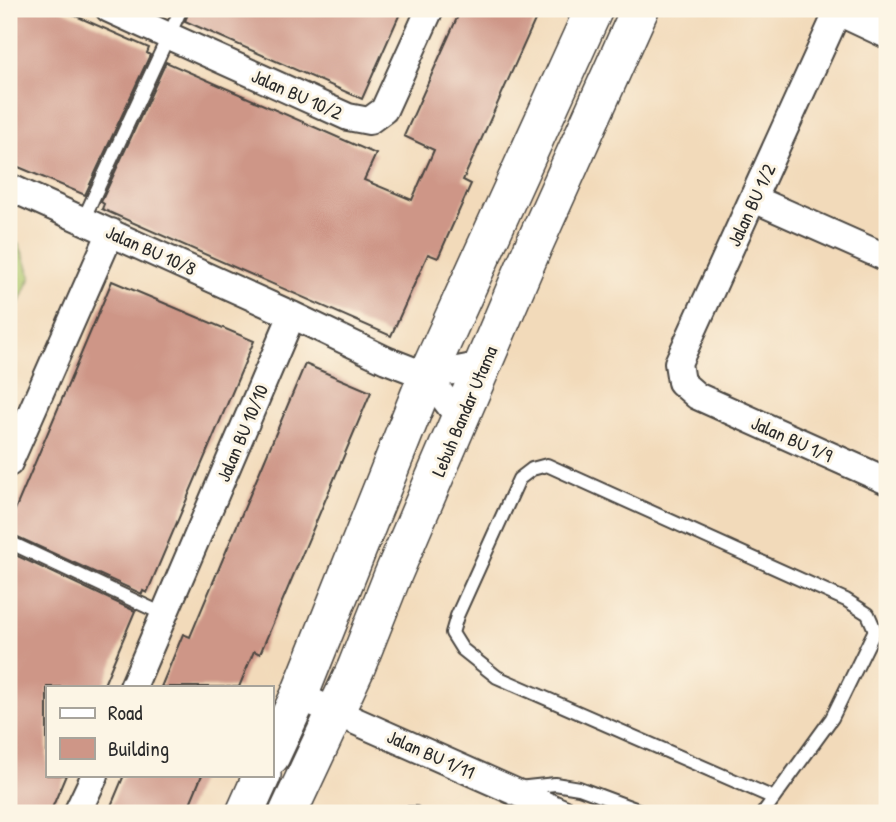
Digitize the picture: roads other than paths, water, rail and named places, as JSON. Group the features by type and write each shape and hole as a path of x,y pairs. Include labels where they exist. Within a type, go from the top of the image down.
{"main road":[{"path":"273,752 299,696 428,376 594,9"},
{"name":"Lebuh Bandar Utama","path":"288,813 337,712 534,245 640,9"},
{"path":"245,813 262,776"}],"street":[{"name":"Jalan BU 10/2","path":"109,9 348,117 369,121 384,110 430,9"},
{"path":"838,11 887,35"},
{"name":"Jalan BU 1/2","path":"697,396 681,382 678,363 838,11"},
{"name":"Jalan BU 10/8","path":"9,187 292,315"},
{"path":"754,199 887,258"},
{"path":"9,463 111,232"},
{"path":"292,315 386,360 428,376 483,366"},
{"name":"Jalan BU 10/10","path":"133,686 292,315"},
{"path":"428,376 460,419"},
{"name":"Jalan BU 1/9","path":"697,396 887,481"},
{"name":"Jalan BU 1/11","path":"299,696 563,813"},
{"path":"78,813 94,776"}],"lane":[{"path":"83,220 181,9"},
{"path":"763,813 774,798 832,718 875,630 868,614 846,600 547,465 532,469 519,479 457,616 452,633 462,649 497,677 774,798"},
{"path":"9,542 166,615"},
{"path":"508,789 555,784 579,788 646,813"},
{"path":"407,813 415,813"}]}
